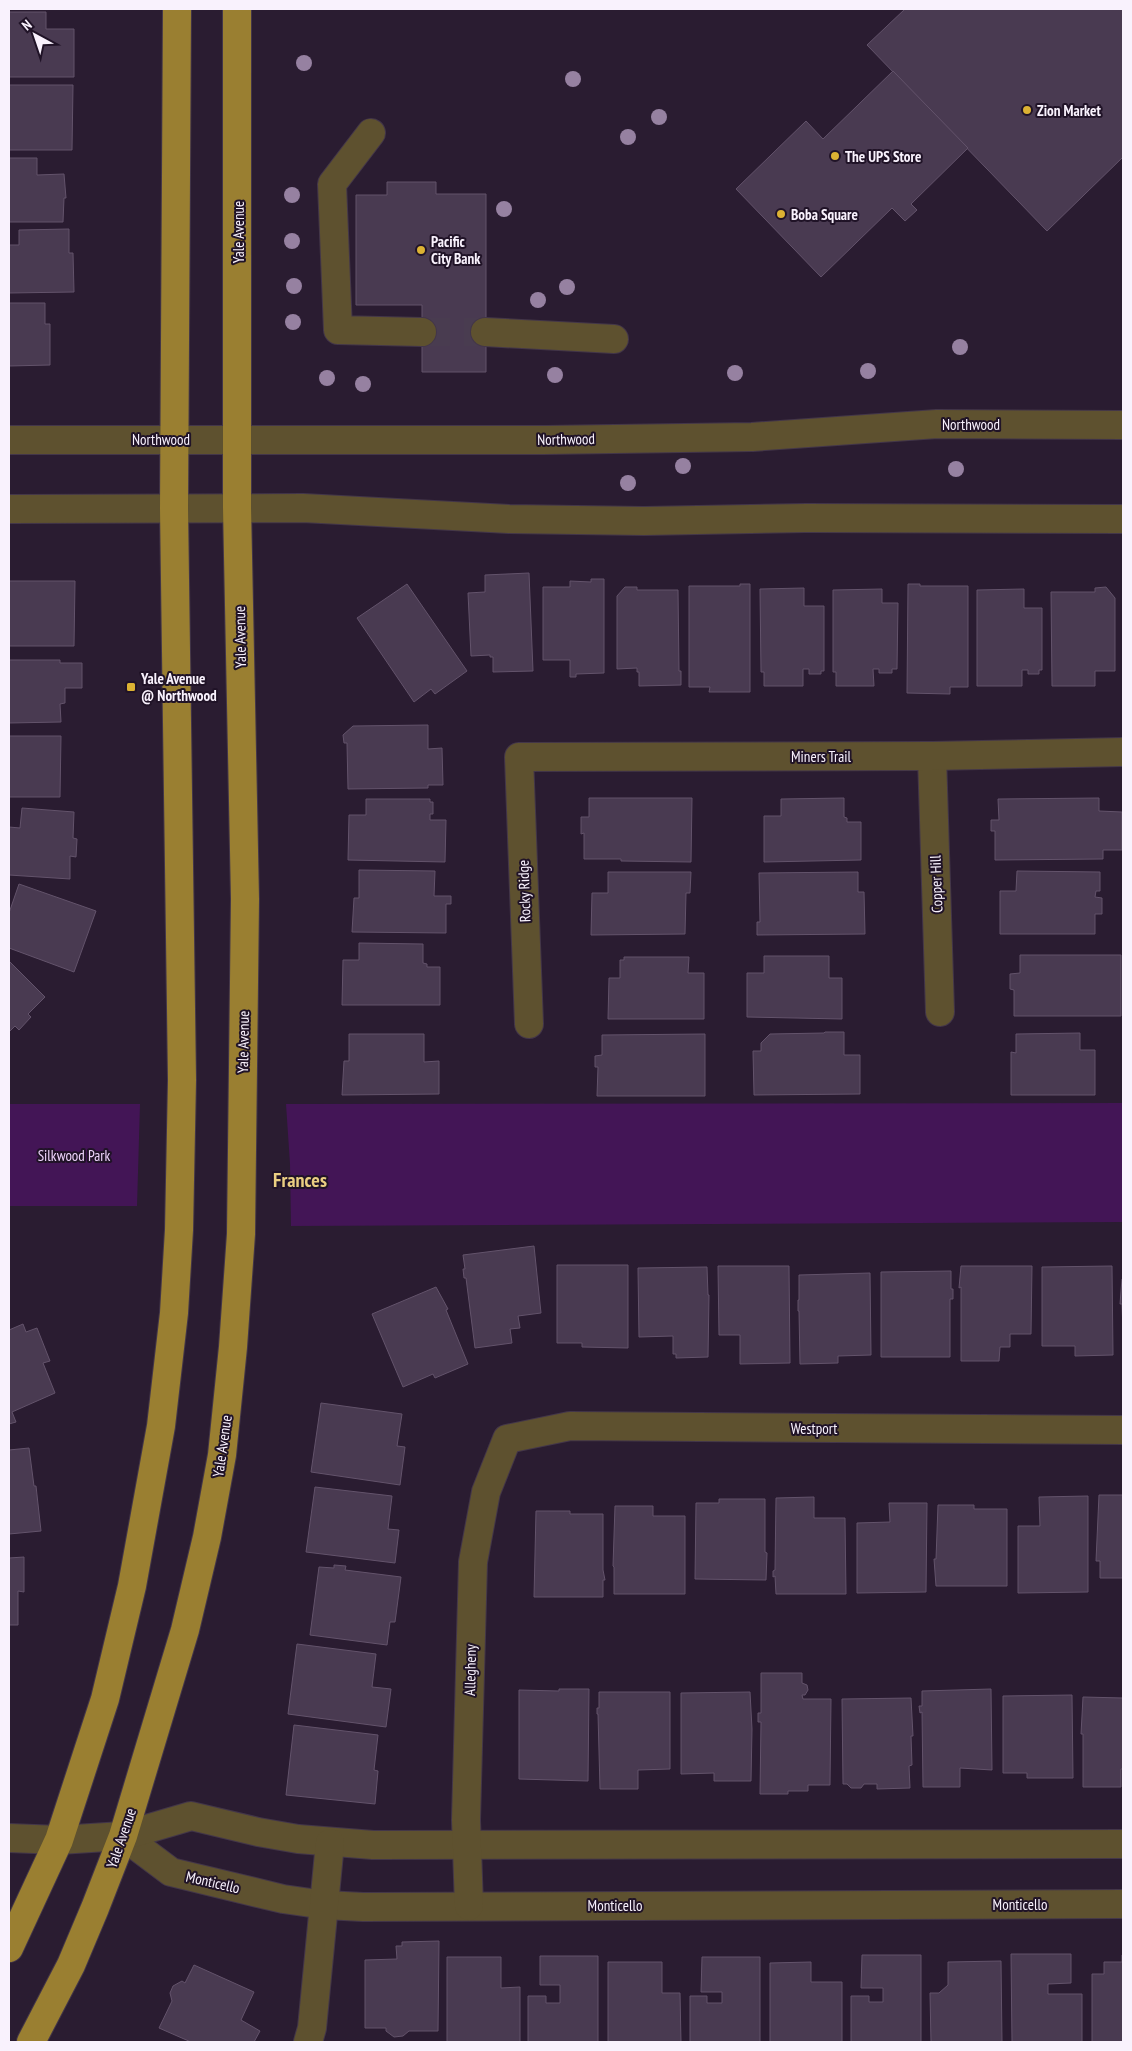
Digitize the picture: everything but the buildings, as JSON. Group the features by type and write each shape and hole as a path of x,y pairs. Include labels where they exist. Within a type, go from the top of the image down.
{"main road":[{"path":"9,1948 59,1840 105,1699 132,1586 161,1426 174,1313 179,1230 182,1080 174,508 177,9"},
{"name":"Yale Avenue","path":"31,2042 71,1965 123,1836 185,1630 207,1537 222,1455 234,1347 241,1234 245,899 238,507 237,9"}],"street":[{"path":"371,133 332,184 338,330 422,332"},
{"path":"486,332 614,339"},
{"name":"Northwood","path":"9,440 545,440 752,437 937,424 1123,425"},
{"path":"9,509 302,508 548,519 1123,519"},
{"name":"Miners Trail","path":"519,758 932,756 1123,752"},
{"name":"Copper Hill","path":"932,756 940,1012"},
{"name":"Rocky Ridge","path":"519,758 529,1024"},
{"name":"Westport","path":"507,1439 570,1426 1123,1430"},
{"name":"Allegheny","path":"469,1906 467,1847 473,1562 486,1492 507,1439"},
{"path":"9,1838 59,1840 123,1836 192,1816 258,1832 330,1843 467,1847 1123,1844"},
{"name":"Monticello","path":"123,1836 170,1872 284,1899 362,1907 1123,1904"},
{"path":"308,2042 312,2028 330,1843"}],"green space":[{"path":"1123,1103 1123,1222 291,1226 290,1164 286,1104"},
{"name":"Silkwood Park","path":"9,1104 140,1104 137,1206 9,1206"}],"tunnel":[{"path":"422,332 485,332"}],"place":[{"name":"Zion Market","path":"1027,110"},
{"name":"The UPS Store","path":"835,156"},
{"name":"Boba Square","path":"781,214"},
{"name":"Pacific City Bank","path":"421,250"},
{"name":"Yale Avenue @ Northwood","path":"131,687"}],"district":[{"name":"Frances","path":"300,1180"}]}
